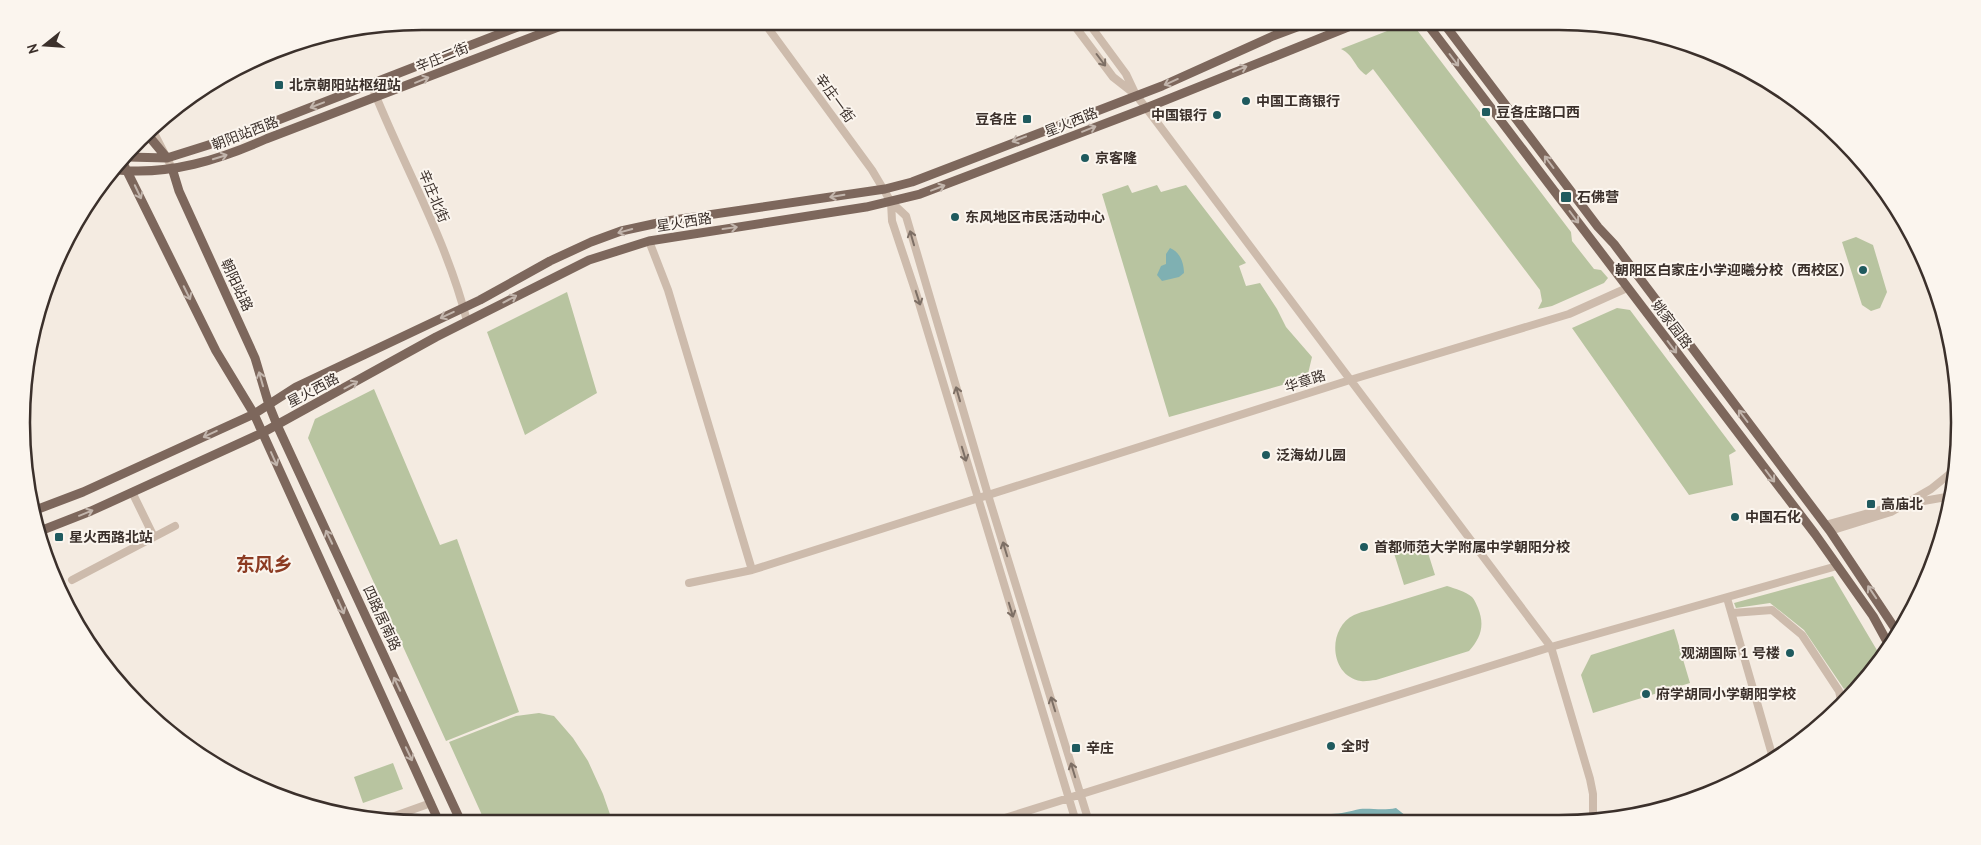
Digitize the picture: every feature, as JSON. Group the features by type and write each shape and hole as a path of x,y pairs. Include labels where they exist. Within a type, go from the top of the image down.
{"main road":[{"name":"辛庄二街","path":"371,84 510,30"},
{"name":"辛庄二街","path":"377,98 551,30"},
{"name":"星火西路","path":"40,508 91,488 254,414 296,387 464,308 550,260 591,242 621,231 667,221 885,189 912,182 1136,95 1291,30"},
{"name":"星火西路","path":"45,529 92,511 262,433 373,373 381,366 547,279 589,260 649,241 866,207 920,194 1146,108 1341,30"},
{"name":"姚家园路","path":"1432,30 1837,566 1873,616 1886,639"},
{"name":"姚家园路","path":"1449,30 1598,227 1614,244 1828,528 1894,626"},
{"name":"朝阳站西路","path":"133,157 167,158 237,136 371,84"},
{"name":"朝阳站西路","path":"126,167 187,167 235,153 266,139 377,98"},
{"path":"151,139 167,158"},
{"path":"126,167 216,352 254,414 436,815"},
{"name":"朝阳站路","path":"172,168 179,191 256,358 269,405 277,425"},
{"name":"四路居南路","path":"277,425 458,815"}],"street":[{"name":"辛庄一街","path":"770,30 885,189 891,202"},
{"path":"1079,30 1113,76 1136,95"},
{"path":"1094,30 1126,74 1136,95 1551,647 1590,779 1593,794 1593,813"},
{"name":"辛庄北街","path":"371,84 419,192 457,287 467,321"},
{"name":"朝阳站路","path":"155,135 172,168"},
{"path":"891,202 906,216 988,495 1087,815"},
{"path":"891,202 892,221 916,293 1074,815"},
{"path":"649,241 668,290 752,570"},
{"name":"华章路","path":"689,583 752,570 1350,380 1569,314 1627,288"},
{"path":"1828,528 1891,512 1931,488 1948,474"},
{"path":"132,492 154,537"},
{"path":"1906,504 1943,498"},
{"path":"72,580 175,526"},
{"path":"1013,815 1551,647 1837,566"},
{"path":"1728,598 1772,752"},
{"path":"1732,613 1772,610 1802,635 1839,691 1840,696"},
{"path":"400,814 431,803"}],"green space":[{"path":"1390,30 1417,30 1571,232 1572,241 1594,269 1601,270 1608,278 1604,283 1552,306 1538,309 1542,301 1540,290 1373,69 1366,75 1349,54 1341,49"},
{"path":"1128,185 1132,193 1157,185 1161,192 1186,185 1246,263 1239,266 1246,286 1260,283 1286,327 1312,357 1307,378 1169,417 1102,194"},
{"path":"1856,237 1873,245 1887,292 1880,308 1871,311 1862,305 1842,242"},
{"path":"567,292 597,393 525,435 487,332"},
{"path":"1617,308 1630,310 1736,451 1729,455 1733,485 1689,495 1572,328"},
{"path":"374,389 440,545 457,539 519,712 446,741 308,438 315,419"},
{"path":"1424,540 1435,575 1404,585 1393,550"},
{"path":"1833,576 1877,651 1854,681 1844,689 1804,630 1770,603 1736,608 1734,603"},
{"path":"1447,586 1472,597 1480,614 1481,631 1469,651 1376,680 1361,681 1350,677 1343,670 1335,651 1339,630 1345,621 1361,612"},
{"path":"1674,629 1690,683 1593,713 1581,675 1591,655"},
{"path":"539,713 554,716 573,738 588,761 610,815 482,815 449,742 516,716"},
{"path":"393,763 403,789 363,803 354,777"}],"water":[{"path":"1170,248 1181,258 1184,273 1179,277 1162,281 1157,275 1161,266 1166,264 1166,254"},
{"path":"1396,808 1405,815 1330,815 1360,809"}],"place":[{"name":"北京朝阳站枢纽站","path":"279,85"},
{"name":"中国工商银行","path":"1246,101"},
{"name":"豆各庄路口西","path":"1486,112"},
{"name":"中国银行","path":"1217,115"},
{"name":"豆各庄","path":"1027,119"},
{"name":"京客隆","path":"1085,158"},
{"name":"石佛营","path":"1566,197"},
{"name":"东风地区市民活动中心","path":"955,217"},
{"name":"朝阳区白家庄小学迎曦分校（西校区）","path":"1863,270"},
{"name":"泛海幼儿园","path":"1266,455"},
{"name":"高庙北","path":"1871,504"},
{"name":"中国石化","path":"1735,517"},
{"name":"星火西路北站","path":"59,537"},
{"name":"首都师范大学附属中学朝阳分校","path":"1364,547"},
{"name":"观湖国际 1 号楼","path":"1790,653"},
{"name":"府学胡同小学朝阳学校","path":"1646,694"},
{"name":"全时","path":"1331,746"},
{"name":"辛庄","path":"1076,748"}],"district":[{"name":"东风乡","path":"264,564"}]}
